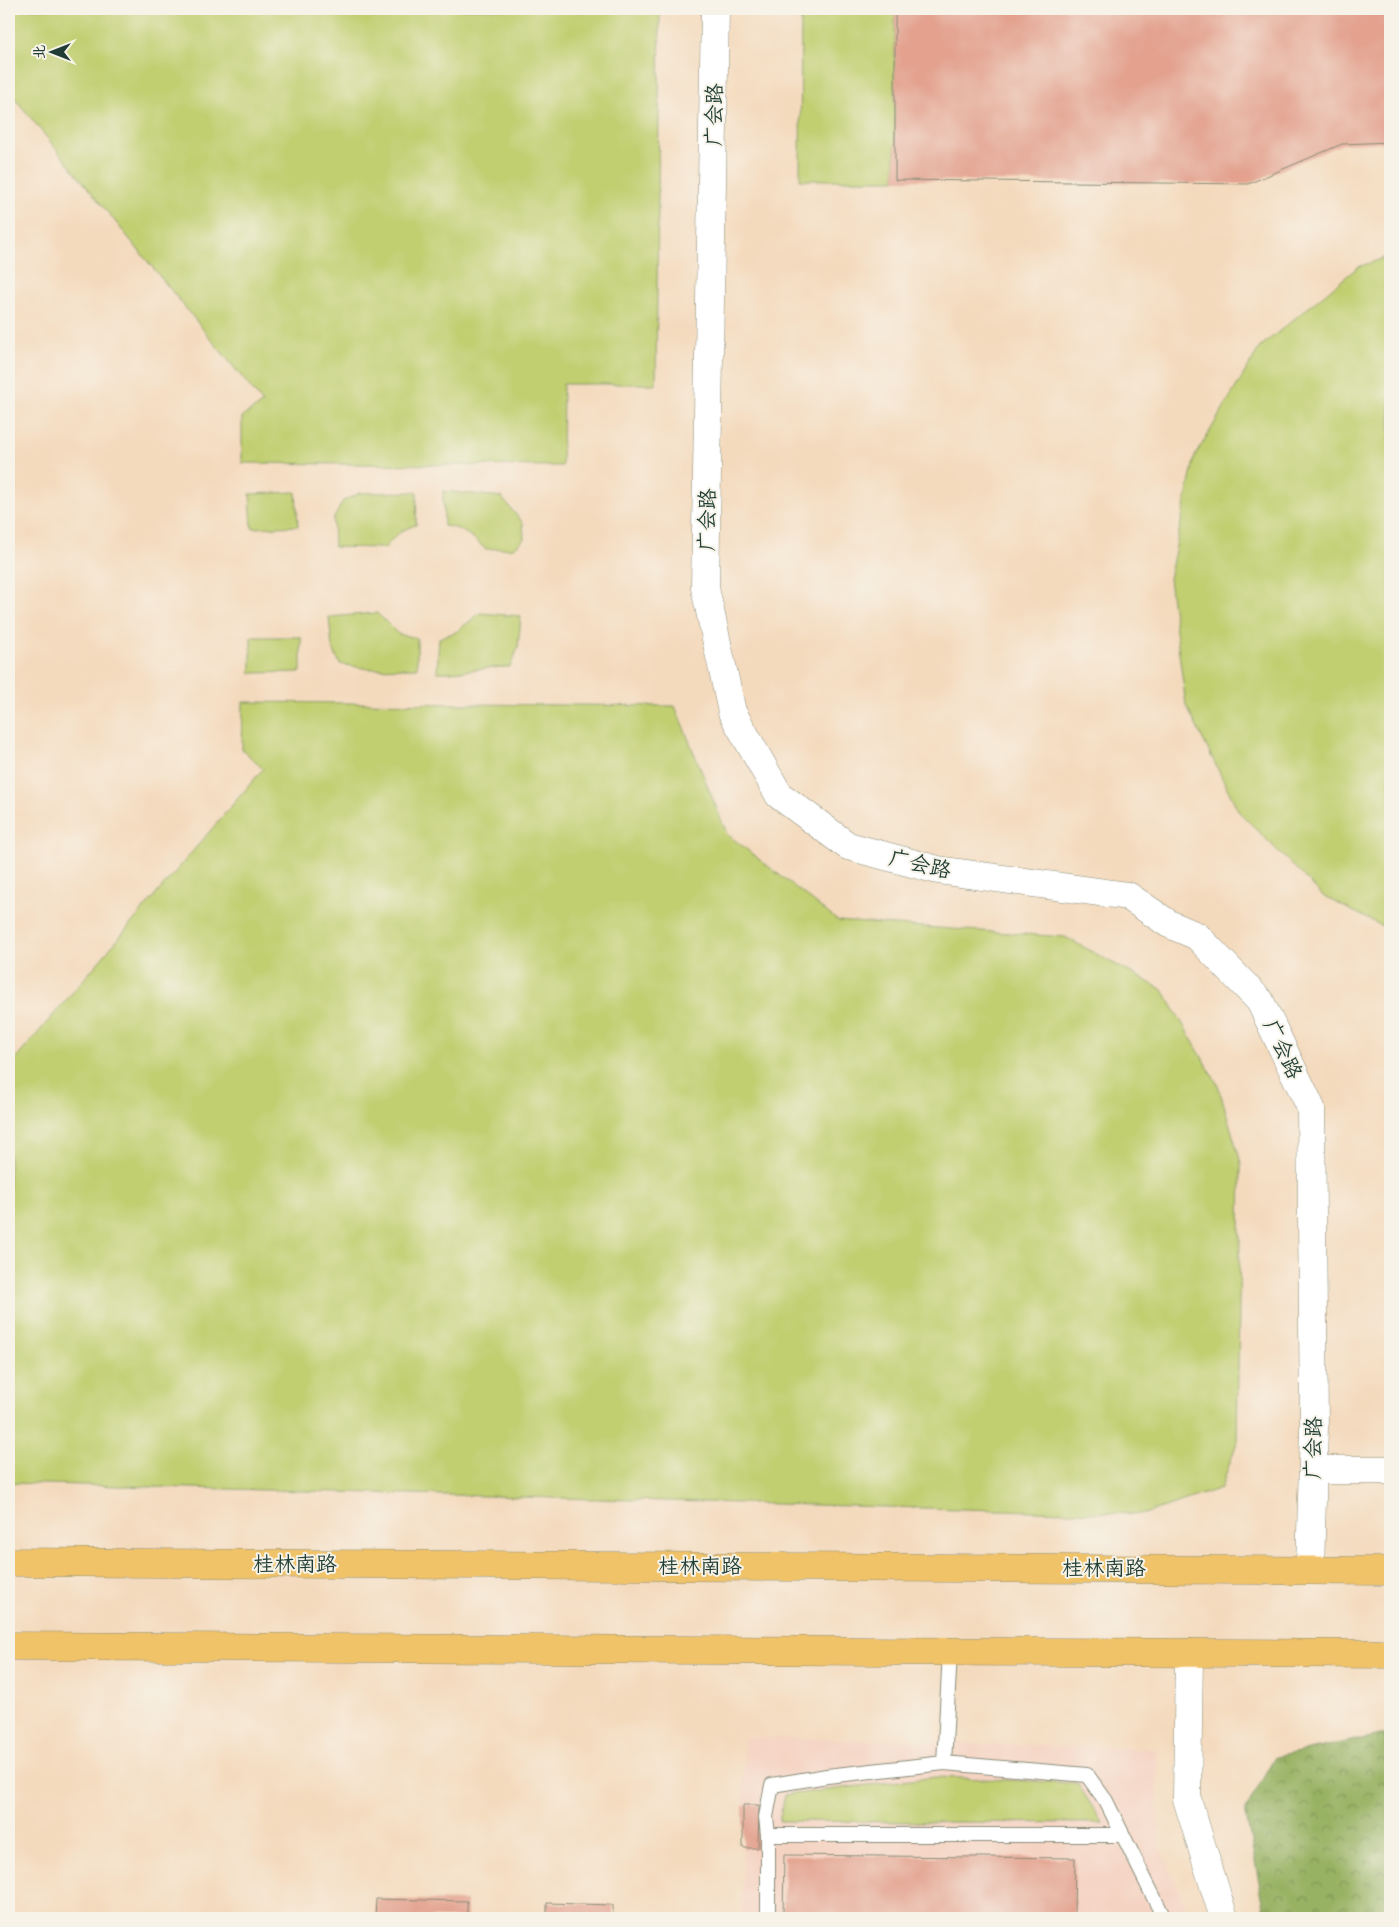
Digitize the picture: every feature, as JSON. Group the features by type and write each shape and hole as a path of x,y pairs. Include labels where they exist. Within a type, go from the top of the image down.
{"main road":[{"name":"桂林南路","path":"9,1562 1390,1571"},
{"path":"9,1646 1390,1654"}],"street":[{"name":"广会路","path":"715,9 706,588 732,712 779,795 848,846 938,870 1128,896 1169,924 1197,936 1260,1001 1311,1108 1313,1470 1310,1570"},
{"path":"1313,1470 1390,1470"},
{"path":"1190,1653 1187,1799 1224,1918"}],"lane":[{"path":"944,1763 950,1652"},
{"path":"768,1918 768,1835 766,1817 772,1786 827,1776 944,1763 1087,1775 1106,1801 1164,1918"},
{"path":"768,1835 1123,1835"}],"shaded area":[{"path":"744,1737 1157,1749 1158,1842 1191,1918 742,1918"}],"green space":[{"path":"9,9 660,9 656,384 563,384 562,466 242,463 242,417 263,403 9,91"},
{"path":"801,9 895,9 895,180 800,180"},
{"path":"1390,256 1390,930 1323,896 1239,812 1186,705 1169,579 1195,456 1260,347 1358,267"},
{"path":"443,491 501,497 523,523 524,539 514,548 485,549 466,533 456,528 444,526"},
{"path":"296,492 298,526 252,528 250,494"},
{"path":"417,492 416,525 399,534 385,548 334,547 333,520 343,501 360,493"},
{"path":"377,613 398,634 417,638 417,668 369,669 340,664 332,647 329,617"},
{"path":"480,613 521,616 518,648 510,667 437,672 439,638 456,632"},
{"path":"251,637 301,637 301,672 251,673"},
{"path":"243,702 675,706 727,834 838,921 1065,937 1163,990 1218,1085 1241,1163 1237,1442 1221,1488 1144,1514 9,1483 9,1067 263,769 242,749"},
{"path":"1390,1733 1390,1918 1266,1918 1245,1810 1275,1757"},
{"path":"936,1777 1077,1783 1103,1823 779,1821 785,1795"}],"building":[{"path":"895,9 1390,9 1390,142 1342,144 1248,184 895,180"},
{"path":"743,1805 759,1805 758,1848 743,1848"},
{"path":"784,1855 1075,1858 1074,1918 783,1918"},
{"path":"376,1899 467,1901 467,1918 375,1918"},
{"path":"547,1903 613,1905 613,1918 547,1918"}]}
